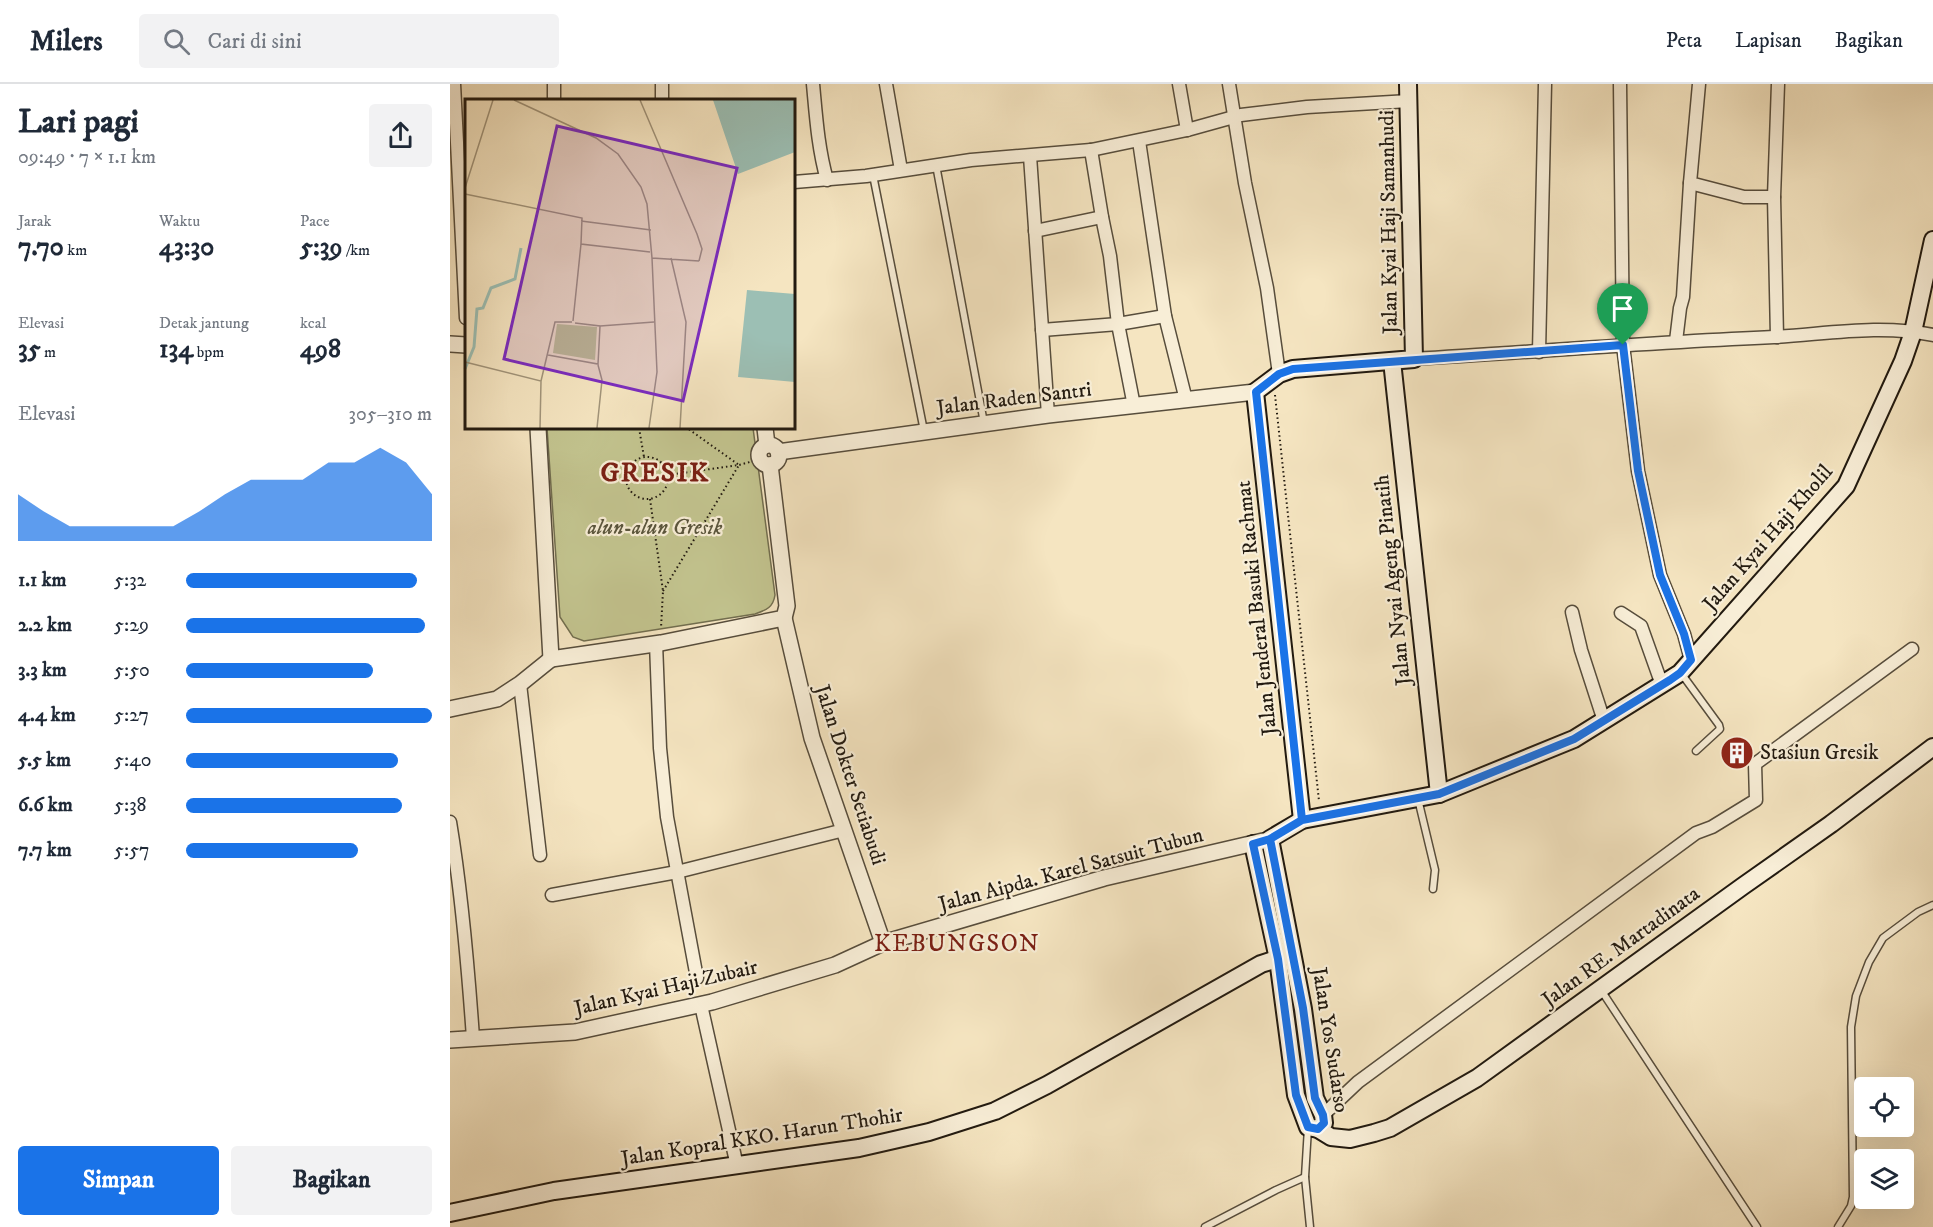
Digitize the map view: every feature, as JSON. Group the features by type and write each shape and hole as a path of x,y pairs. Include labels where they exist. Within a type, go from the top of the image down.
{"main road":[{"name":"Jalan Kyai Haji Samanhudi","path":"1409,92 1414,359"},
{"name":"Jalan Kyai Haji Kholil","path":"1270,839 1302,820 1439,794 1574,739 1662,685 1686,666 1846,486 1903,361 1913,332 1933,240"},
{"path":"1256,392 1276,377 1293,369 1414,359"},
{"name":"Jalan Nyai Ageng Pinatih","path":"1392,361 1439,794"},
{"name":"Jalan Jenderal Basuki Rachmat","path":"1256,392 1302,820"},
{"name":"Jalan RE. Martadinata","path":"1316,1124 1330,1137 1350,1138 1390,1128 1477,1078 1831,824 1933,747"},
{"name":"Jalan Yos Sudarso","path":"1270,839 1286,957"},
{"name":"Jalan Yos Sudarso","path":"1253,844 1303,1008 1315,1098 1316,1124"},
{"name":"Jalan Kopral KKO. Harun Thohir","path":"450,1213 554,1191 859,1148 929,1132 995,1111 1047,1085 1261,964 1286,957"}],"street":[{"path":"454,84 465,298"},
{"path":"813,84 818,134 827,180"},
{"path":"886,84 901,170"},
{"path":"1179,84 1187,130"},
{"path":"1229,84 1245,183 1267,288 1276,377"},
{"path":"1539,352 1545,84"},
{"path":"1620,84 1623,345 1638,471 1660,575 1684,634 1686,666"},
{"path":"1676,341 1683,297 1690,183 1700,84"},
{"path":"1777,337 1774,197 1778,84"},
{"path":"795,182 873,175 971,160 1091,150 1187,130 1234,117 1409,92"},
{"path":"1139,141 1166,316 1185,400"},
{"path":"1091,150 1110,256 1118,324 1134,406"},
{"path":"1030,156 1048,415"},
{"path":"1690,183 1744,197 1774,197"},
{"path":"1035,231 1102,217"},
{"path":"1042,330 1118,324 1166,316"},
{"path":"1414,359 1878,329 1933,335"},
{"path":"450,344 465,345"},
{"name":"Jalan Raden Santri","path":"769,455 1048,415 1256,392"},
{"path":"538,429 551,659"},
{"name":"Jalan Dokter Setiabudi","path":"765,429 787,606 784,618 812,738 883,943"},
{"path":"1572,612 1581,650 1604,721"},
{"path":"1621,613 1641,626 1662,685"},
{"path":"450,709 497,699 551,659 658,643 784,618"},
{"path":"658,643 660,748 667,817 697,978"},
{"path":"1316,1124 1358,1082 1696,834 1756,800 1755,764 1912,650"},
{"path":"520,684 540,855"},
{"path":"450,822 458,868 473,1038"},
{"path":"552,895 677,872 844,830"},
{"name":"Jalan Aipda. Karel Satsuit Tubun","path":"883,943 1104,878 1270,839"},
{"name":"Jalan Kyai Haji Zubair","path":"450,1040 575,1032 701,1005 835,965 883,943"},
{"path":"701,1005 737,1166"}],"lane":[{"path":"936,165 984,424"},
{"path":"873,175 924,432"},
{"path":"1686,666 1720,729 1696,750"},
{"path":"1418,798 1435,870 1432,890"},
{"path":"1838,1227 1851,1206 1853,1197 1851,1027 1856,996 1869,962 1883,938 1918,912 1933,905"},
{"path":"1600,989 1757,1227"},
{"path":"1310,1227 1305,1178 1316,1124"},
{"path":"1204,1227 1276,1190 1305,1178"}],"path":[{"path":"1276,377 1320,816"},
{"path":"639,429 644,457"},
{"path":"688,429 739,465"},
{"path":"668,475 739,465 769,455"},
{"path":"644,457 650,457 662,463 668,475 668,482 662,494 650,500 637,497 626,482 628,469 638,459 644,457"},
{"path":"663,591 739,465"},
{"path":"650,500 663,591 658,643"}],"green space":[{"name":"alun-alun Gresik","path":"547,429 753,429 775,595 771,606 755,614 584,641 573,637 560,617"}],"place":[{"name":"Stasiun Gresik","path":"1737,753"}],"district":[{"name":"GRESIK","path":"655,473"},
{"name":"KEBUNGSON","path":"957,944"}],"route":[{"path":"1623,345 1293,369 1279,374 1256,392 1302,820 1289,828 1270,839 1303,1008 1315,1098 1323,1115 1324,1123 1318,1129 1308,1127 1296,1095 1278,959 1253,844 1270,839 1302,820 1439,794 1574,739 1670,680 1680,673 1691,660 1684,634 1660,575 1638,471 1623,345"}]}
